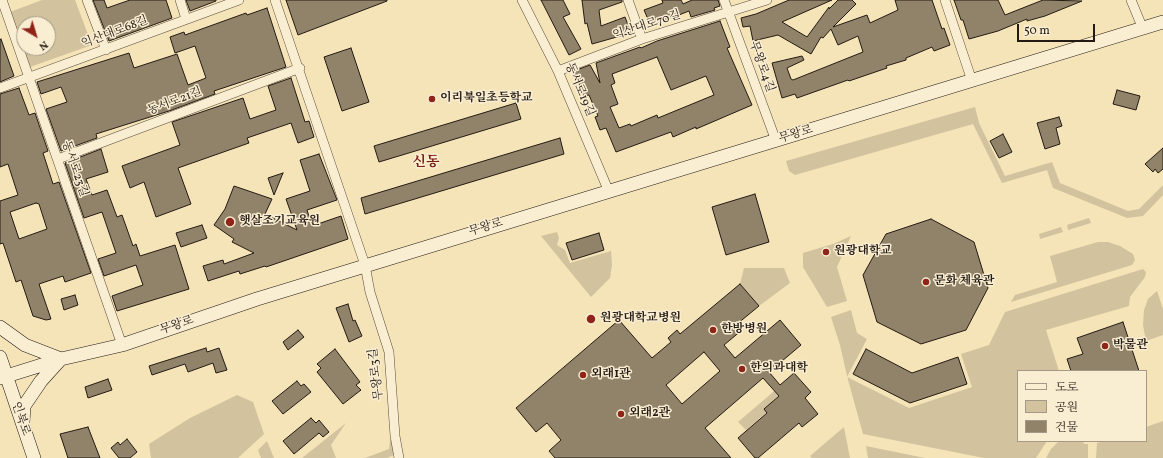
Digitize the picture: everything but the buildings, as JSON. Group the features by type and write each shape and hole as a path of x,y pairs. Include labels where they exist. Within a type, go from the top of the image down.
{"street":[{"name":"동서로23길","path":"2,0 122,346"},
{"path":"87,0 106,50"},
{"path":"180,0 186,19"},
{"name":"익산대로68길","path":"0,88 238,0"},
{"path":"275,0 300,68 365,265"},
{"name":"동서로19길","path":"522,0 558,71 610,192"},
{"path":"628,0 642,39"},
{"name":"무왕로4길","path":"724,0 776,142"},
{"name":"익산대로70길","path":"558,71 642,39 767,0"},
{"path":"945,0 972,81"},
{"path":"1131,0 1143,29"},
{"name":"무왕로","path":"3,377 61,359 122,346 257,299 365,265 520,217 610,192 776,142 1163,22"},
{"name":"동서로21길","path":"58,159 300,68"},
{"name":"무왕로3길","path":"365,265 370,292 389,352 395,436 399,458"},
{"path":"0,327 25,345 61,359 41,381 24,406 23,429"},
{"name":"인북로","path":"0,356 3,377 34,458"}],"green space":[{"path":"42,0 75,0 92,45 30,67 26,56 56,56 56,16 16,16 16,28 10,12"},
{"path":"975,107 979,123 1005,176 1052,162 1060,183 1128,211 1139,209 1163,185 1163,195 1143,216 1127,218 1053,188 1047,170 1002,183 973,124 795,175 789,171 786,161"},
{"path":"1089,218 1091,223 1068,230 1067,225"},
{"path":"1061,227 1063,232 1040,239 1039,234"},
{"path":"557,232 559,238 557,245 565,250 570,263 611,251 612,265 610,278 591,297 541,236"},
{"path":"851,236 837,267 847,301 827,307 803,267 803,253 833,244"},
{"path":"1098,242 1108,242 1120,246 1133,254 1135,260 1132,265 1011,302 1015,295 1057,282 1050,256"},
{"path":"744,268 784,268 790,283 759,306 740,284"},
{"path":"1143,269 1146,272 1145,277 1130,297 1129,306 1046,330 1059,370 1017,370 1017,442 1046,442 1036,458 984,458 863,434 847,377 909,408 972,387 961,354 989,345 1005,312"},
{"path":"1157,291 1163,309 1163,335 1146,341 1143,325 1144,310 1148,299"},
{"path":"851,310 857,333 867,339 847,377 840,345 831,317"},
{"path":"779,387 783,392 772,401 775,405 746,430 738,422"},
{"path":"237,395 253,402 264,434 238,458 151,458 149,444 190,418"},
{"path":"1163,421 1163,458 1096,458 1097,443 1147,442 1147,427"},
{"path":"346,423 331,445 336,458 302,458"},
{"path":"844,427 850,458 812,458 810,456"},
{"path":"390,440 395,440 394,455 387,458 365,458 389,449"},
{"path":"267,441 274,458 261,458 258,450"},
{"path":"1058,442 1083,442 1084,444 1088,444 1088,458 1046,458 1051,449"},
{"path":"866,446 925,458 868,458"}],"place":[{"name":"이리북일초등학교","path":"432,99"},
{"name":"햇살조기교육원","path":"230,222"},
{"name":"원광대학교","path":"826,252"},
{"name":"문화 체육관","path":"926,282"},
{"name":"원광대학교병원","path":"591,319"},
{"name":"한방병원","path":"713,330"},
{"name":"박물관","path":"1105,346"},
{"name":"한의과대학","path":"742,369"},
{"name":"외래1관","path":"583,375"},
{"name":"외래2관","path":"621,414"}],"district":[{"name":"신동","path":"426,163"}]}
